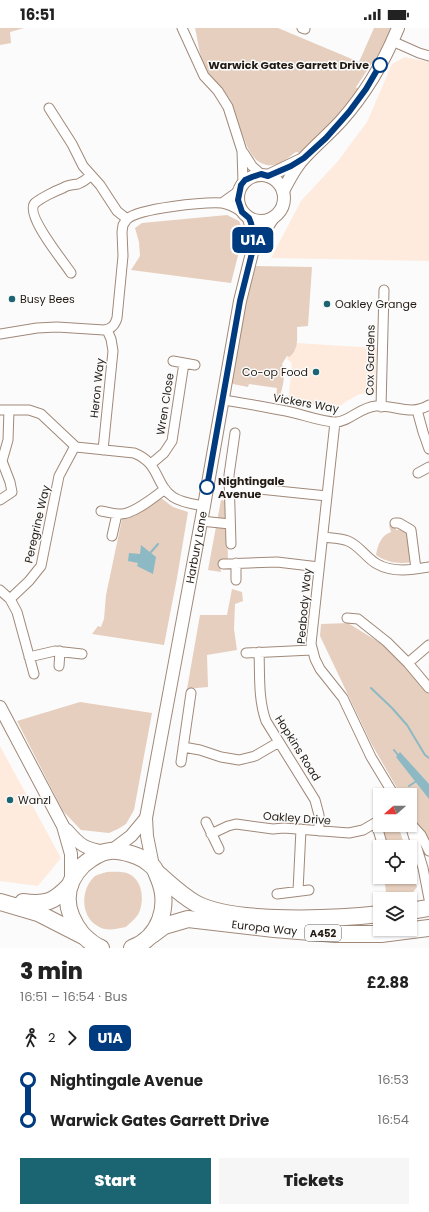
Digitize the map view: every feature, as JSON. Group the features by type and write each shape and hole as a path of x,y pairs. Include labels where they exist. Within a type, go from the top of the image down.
{"highway":[{"name":"Europa Way","path":"108,851 124,852 136,855 196,903 211,910 283,918 347,917 373,915"},
{"path":"0,897 22,902 43,903 57,898 84,864 95,856 108,851"},
{"path":"147,941 160,918 164,903 163,889 155,870"},
{"path":"70,883 68,896 70,913 74,922 94,944"},
{"path":"0,902 38,913 94,944"},
{"path":"417,910 429,908"},
{"path":"283,918 312,924 373,923"},
{"name":"Europa Way","path":"132,948 147,941 164,926 173,922 188,919 244,926 335,934 381,934 429,928"},
{"path":"417,920 429,919"}],"street":[{"path":"0,334 37,328 57,327 107,330 115,325 123,256 122,232 127,219 136,214 163,208 222,203 260,221 272,219 282,209 284,199 283,191 276,180 265,175 252,166 242,151 228,107 218,91 204,76 182,28"},
{"path":"222,203 236,193 241,186 252,177 265,175 291,166 304,158 326,138 349,112 366,89 398,28"},
{"path":"392,42 429,56"},
{"path":"49,108 91,176 100,185 117,211 127,219"},
{"path":"242,151 241,186 238,200 246,215"},
{"path":"283,191 304,158"},
{"path":"71,273 40,228 35,218 33,208 35,203 41,199 65,186 80,183 91,176"},
{"name":"Harbury Lane","path":"246,215 253,234 252,253"},
{"name":"Harbury Lane","path":"155,870 146,836 146,818 204,506 240,301 252,253 258,240 272,219"},
{"name":"Cox Gardens","path":"381,407 384,290"},
{"name":"Heron Way","path":"103,450 113,351 113,344 107,330"},
{"name":"Wren Close","path":"173,361 196,365"},
{"name":"Wren Close","path":"151,464 166,451 172,441 184,363"},
{"name":"Vickers Way","path":"222,400 286,411 335,422 346,419 365,409 375,406 402,410 417,410 429,405"},
{"path":"0,500 12,492 10,482 1,462 8,440 5,410 29,410 41,414 74,446 134,453 147,459 165,489 171,496 178,500 204,506"},
{"path":"417,410 429,449"},
{"name":"Peabody Way","path":"335,422 311,644 320,669 346,704 371,757 390,788"},
{"path":"231,544 229,475 235,433"},
{"name":"Peregrine Way","path":"10,599 29,581 41,566 60,476 74,446"},
{"path":"418,473 429,467"},
{"path":"229,486 328,496"},
{"path":"102,511 116,514 132,512 165,489"},
{"path":"112,536 116,514"},
{"path":"201,521 230,524"},
{"path":"395,523 399,523 411,530 416,569"},
{"path":"323,537 347,540 378,565 392,569 416,569 429,567"},
{"path":"223,564 277,562 319,567"},
{"path":"236,564 236,580"},
{"path":"0,590 10,599 15,607 34,674"},
{"path":"347,618 358,619 387,642 408,663 429,688"},
{"path":"408,663 429,645"},
{"path":"246,653 312,650"},
{"path":"29,657 60,651 82,654"},
{"path":"58,666 60,651"},
{"name":"Hopkins Road","path":"259,652 262,711 266,721 317,804 319,831"},
{"path":"181,762 191,693"},
{"path":"0,707 63,826 71,854 72,864 70,883"},
{"path":"183,747 239,760 255,756 279,742"},
{"name":"Harbury Lane","path":"108,851 131,836 146,818"},
{"path":"206,822 219,849"},
{"name":"Oakley Drive","path":"211,834 236,824 273,829 284,828 350,833 363,830 373,824"},
{"path":"63,826 83,847 108,851"},
{"path":"298,891 301,830"},
{"path":"417,830 421,834 429,851"},
{"path":"412,832 423,868 429,900"},
{"path":"277,894 309,890"}],"shaded area":[{"path":"0,28 24,28 10,32 11,43 0,45"},
{"path":"195,28 278,28 359,62 374,28 392,28 385,44 356,87 359,90 338,115 300,153 296,152 275,165 266,165 255,159 251,153 230,100 211,77 203,63"},
{"path":"405,57 429,62 429,261 271,258 301,201 338,161 367,122 392,64"},
{"path":"227,215 239,221 244,232 231,283 131,270 140,256 139,242 135,228 142,223"},
{"path":"254,266 312,267 308,326 297,327 296,348 289,357 287,356 282,364 284,381 279,398 276,397 277,388 249,384 248,387 233,384 232,381 248,286"},
{"path":"296,343 377,348 376,393 360,394 336,409 288,400 292,366 291,362 287,359 288,356 289,357 296,349"},
{"path":"161,498 173,507 188,512 164,645 92,634 98,626 101,627 104,619 106,595 122,519 135,516"},
{"path":"221,500 226,501 228,559 220,560 221,572 208,570"},
{"path":"394,524 396,530 403,529 409,533 413,562 393,562 376,555 382,538 391,532 389,525"},
{"path":"232,589 242,592 243,601 235,604 234,629 237,650 207,655 208,687 187,689 200,615 227,615"},
{"path":"348,623 393,651 429,694 429,842 417,822 417,788 397,788 371,743 320,636 321,624"},
{"path":"80,702 152,713 134,810 126,824 109,833 81,830 63,811 17,721"},
{"path":"0,746 61,858 38,886 0,881"},
{"path":"379,832 400,832 403,840 378,840"},
{"path":"107,872 121,872 129,874 137,880 141,890 142,900 139,913 126,927 118,929 103,929 91,921 87,915 84,901 87,887 95,876"},
{"path":"385,884 416,884 417,887 413,892 386,892"}],"water":[{"path":"141,545 156,557 153,574 137,566 138,563 128,561 129,553 140,554"},
{"path":"400,752 429,784 429,799 396,757"}],"waterway":[{"path":"151,552 158,544"},
{"path":"371,688 407,725 425,755 429,758"},
{"path":"394,750 398,755"},
{"path":"409,786 415,782"}],"bus line":[{"name":"U1A","path":"207,487 240,301 252,253 253,234 251,223 249,218 242,212 238,200 241,185 245,180 256,175 261,174 268,176 291,166 304,158 326,138 349,112 366,89 380,65"}],"place":[{"name":"Warwick Gates Garrett Drive","path":"380,65"},
{"name":"Busy Bees","path":"12,299"},
{"name":"Oakley Grange","path":"327,304"},
{"name":"Co-op Food","path":"316,372"},
{"name":"Nightingale Avenue","path":"207,487"},
{"name":"Wanzl","path":"10,800"}]}
